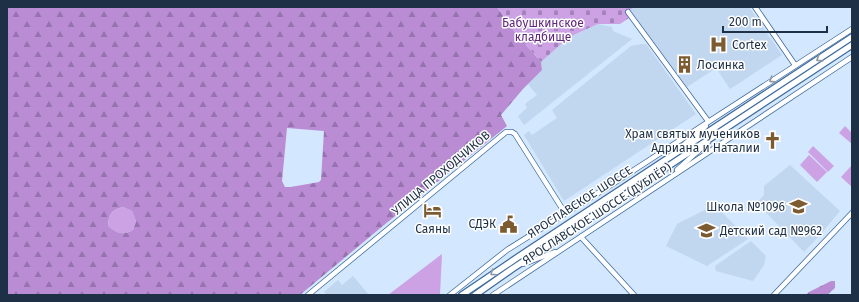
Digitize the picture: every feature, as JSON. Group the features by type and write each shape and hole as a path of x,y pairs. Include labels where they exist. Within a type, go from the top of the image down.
{"main road":[{"name":"ЯРОСЛАВСКОЕ ШОССЕ","path":"462,295 524,252 852,37"},
{"name":"ЯРОСЛАВСКОЕ ШОССЕ","path":"475,295 512,269 852,45"}],"street":[{"path":"756,8 795,65"},
{"path":"628,12 708,122"},
{"name":"ЯРОСЛАВСКОЕ ШОССЕ (ДУБЛЁР)","path":"450,295 507,250 852,29"},
{"name":"ЯРОСЛАВСКОЕ ШОССЕ (ДУБЛЁР)","path":"493,295 852,57"},
{"path":"674,154 718,115"},
{"name":"УЛИЦА ПРОХОДЧИКОВ","path":"308,295 506,132 512,132 515,134 565,213"},
{"path":"669,179 718,133"},
{"path":"774,295 852,213"},
{"path":"581,237 634,295"},
{"path":"512,269 562,249"}],"shaded area":[{"path":"634,7 749,7 782,55 730,89 716,68 687,87 630,10"},
{"path":"598,24 612,27 613,31 632,39 524,125 518,116 527,108 525,104 537,95 528,84 542,70 541,62 569,37"},
{"path":"646,44 696,114 564,201 524,135 529,131 532,135 557,118 552,110 631,46"},
{"name":"Школа №1096","path":"790,165 840,211 804,252 757,203 764,195 764,186"},
{"name":"Детский сад №962","path":"715,205 748,239 707,266 666,246 677,224"},
{"name":"Детский сад №962","path":"751,241 766,256 764,265 753,281 716,271 715,266"},
{"path":"353,276 369,295 327,295 324,292 338,280 342,285"}],"green space":[{"path":"7,7 497,7 517,35 541,62 542,70 523,89 501,115 507,126 300,295 7,295","holes":["287,128 324,131 321,180 319,182 285,187 282,181","123,207 132,211 136,221 133,230 126,233 117,232 108,226 111,213"]},
{"name":"Бабушкинское кладбище","path":"497,7 634,7 626,13 629,18 620,24 598,24 569,37 541,62 517,35"},
{"path":"845,126 852,133 852,144 839,133"},
{"path":"813,146 834,166 828,172 808,152"},
{"path":"809,155 827,172 817,182 800,165"},
{"path":"852,165 852,187 841,177"},
{"path":"123,207 132,211 136,221 133,230 126,233 120,233 108,226 111,213"},
{"path":"442,254 439,295 388,295"},
{"path":"831,281 835,281 835,288 827,295 806,295 809,292"}],"place":[{"name":"Cortex","path":"719,45"},
{"name":"Лосинка","path":"684,65"},
{"name":"Храм святых мучеников Адриана и Наталии","path":"773,141"},
{"name":"Школа №1096","path":"798,207"},
{"name":"Саяны","path":"433,210"},
{"name":"СДЭК","path":"509,224"},
{"name":"Детский сад №962","path":"707,231"}]}
